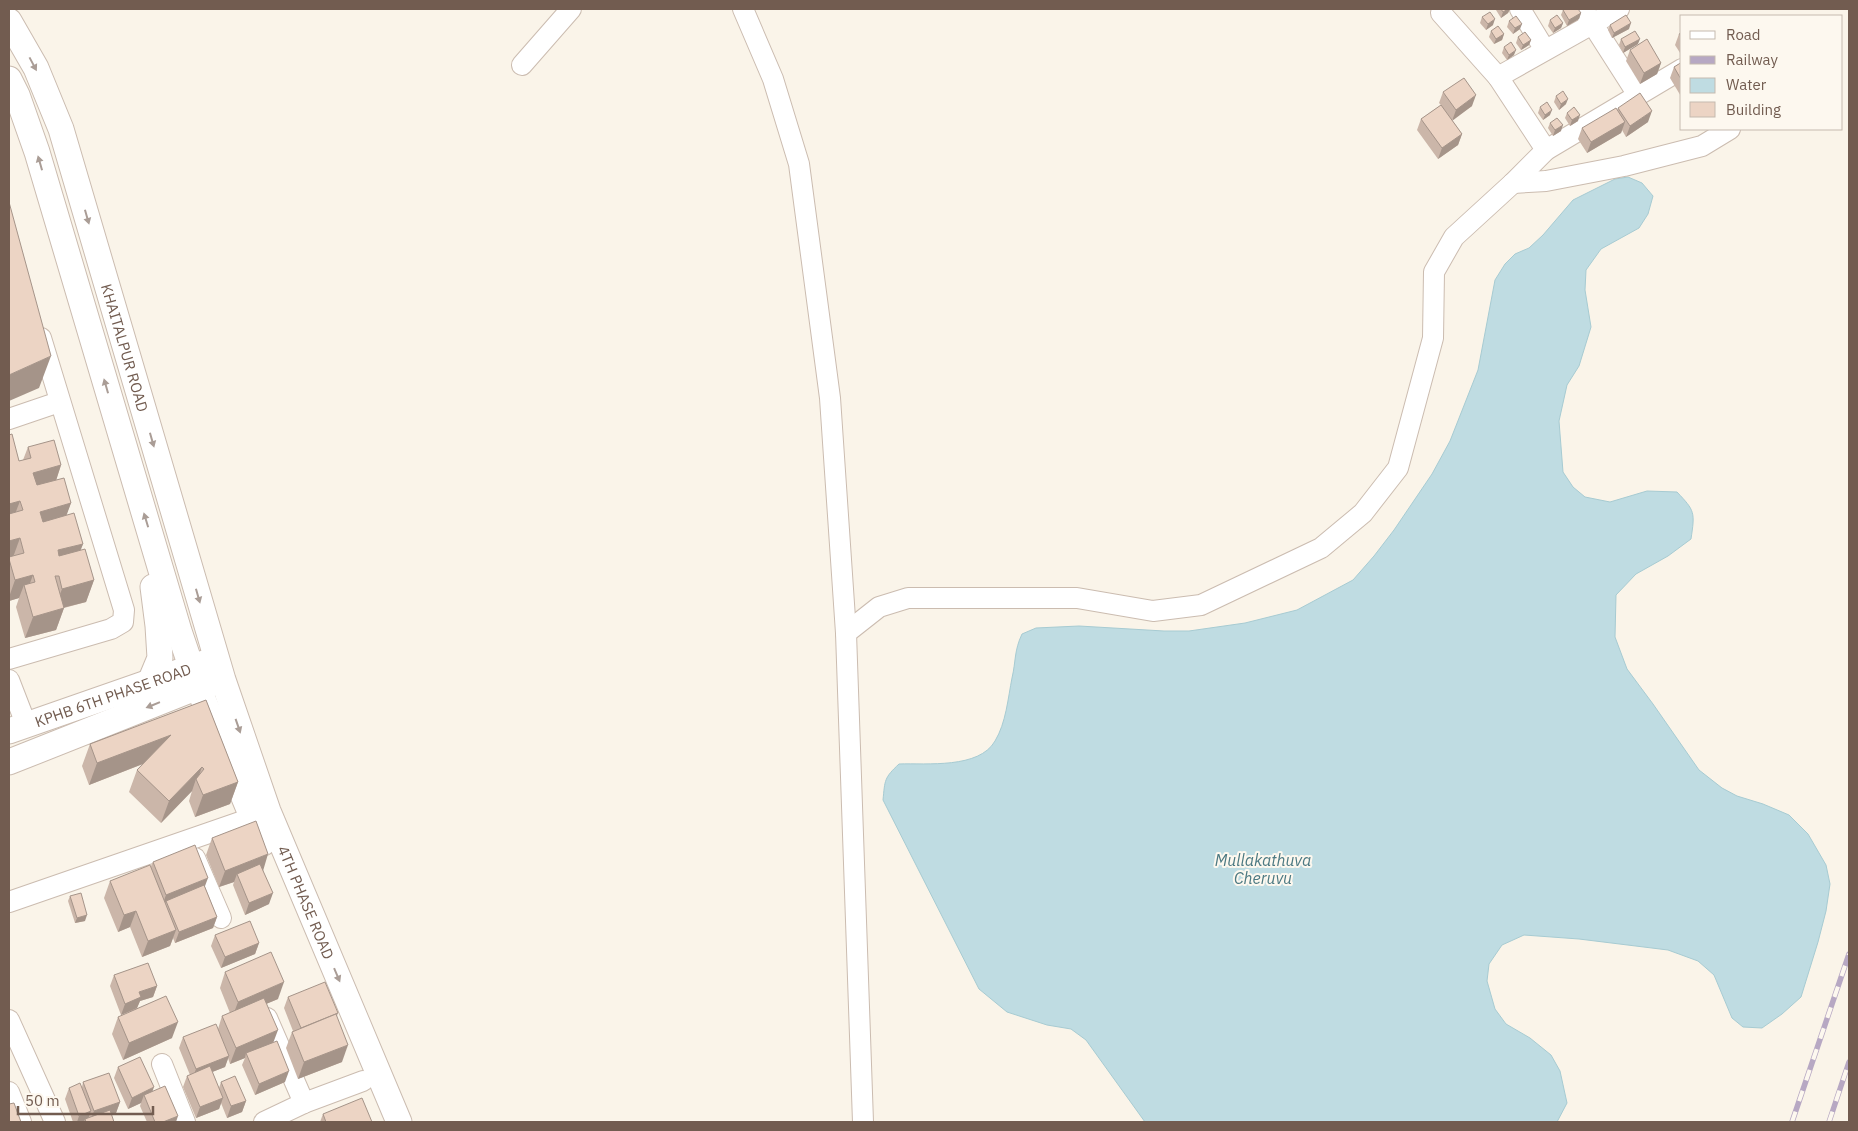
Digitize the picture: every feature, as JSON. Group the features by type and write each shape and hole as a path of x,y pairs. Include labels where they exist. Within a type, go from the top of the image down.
{"street":[{"path":"522,65 571,9"},
{"path":"743,9 773,79 799,164 830,398 846,633 863,1122"},
{"path":"1520,9 1545,50"},
{"path":"1498,77 1545,50 1588,16 1619,9"},
{"path":"1441,13 1498,77 1546,150"},
{"path":"1588,16 1638,95"},
{"name":"KHAITALPUR ROAD","path":"9,21 36,68 61,129 219,670"},
{"path":"846,633 879,607 908,598 1077,598 1154,611 1201,605 1321,548 1363,513 1398,468 1433,338 1434,272 1454,237 1514,183 1546,150 1680,70"},
{"name":"KHAITALPUR ROAD","path":"9,79 17,95 37,152 155,552 195,677"},
{"path":"1514,183 1546,181 1624,166 1702,146 1728,130"},
{"path":"9,659 111,629 123,622 124,610 35,319"},
{"path":"9,419 59,402"},
{"path":"150,682 160,658 152,582 155,552"},
{"name":"KPHB 6TH PHASE ROAD","path":"9,762 195,677 219,670"},
{"name":"4TH PHASE ROAD","path":"219,670 268,811 399,1122"},
{"name":"KPHB 6TH PHASE ROAD","path":"17,728 150,682 195,677"},
{"name":"4TH PHASE ROAD","path":"195,677 380,1122"},
{"path":"9,680 17,728"},
{"path":"9,902 252,818"},
{"path":"187,840 221,918"},
{"path":"267,1018 304,1104"},
{"path":"9,1020 55,1122"},
{"path":"162,1064 186,1122"},
{"path":"264,1122 363,1080"},
{"path":"9,1092 21,1122"}],"water":[{"name":"Mullakathuva Cheruvu","path":"1628,177 1642,183 1653,196 1648,214 1639,228 1601,249 1586,270 1585,290 1591,327 1579,366 1567,385 1559,421 1563,472 1573,487 1585,497 1610,502 1647,491 1677,492 1692,512 1691,539 1668,556 1636,574 1616,595 1615,637 1627,669 1699,770 1722,788 1737,796 1789,815 1808,834 1826,865 1830,884 1826,911 1801,997 1762,1028 1743,1027 1732,1018 1714,975 1698,961 1668,950 1579,939 1524,935 1502,945 1489,964 1487,981 1495,1009 1506,1024 1530,1038 1551,1055 1560,1071 1567,1103 1557,1122 1145,1122 1086,1040 1071,1029 1047,1025 1007,1012 979,989 883,800 888,776 899,764 952,763 977,756 987,750 999,734 1004,718 1019,640 1022,634 1036,628 1079,626 1189,631 1245,623 1297,610 1353,580 1394,530 1432,474 1450,441 1478,370 1495,280 1505,264 1515,254 1529,248 1543,235 1573,200 1615,179"}],"building":[{"path":"1578,9 1581,13 1569,20 1563,10"},
{"path":"1490,12 1495,19 1488,24 1482,17"},
{"path":"1557,15 1563,23 1555,28 1550,20"},
{"path":"1626,15 1631,23 1614,33 1610,25"},
{"path":"1516,16 1522,24 1515,28 1509,21"},
{"path":"1498,26 1504,34 1496,39 1491,31"},
{"path":"1635,31 1640,39 1625,47 1621,39"},
{"path":"1525,32 1531,40 1523,45 1518,37"},
{"path":"1647,39 1661,63 1644,73 1630,50"},
{"path":"1511,42 1516,50 1509,55 1504,47"},
{"path":"1680,63 1680,78 1674,67"},
{"path":"1464,78 1476,95 1456,110 1443,92"},
{"path":"1563,91 1568,99 1561,104 1556,96"},
{"path":"1640,93 1652,111 1630,126 1618,108"},
{"path":"1547,102 1552,110 1545,115 1540,107"},
{"path":"1441,105 1462,134 1442,148 1421,119"},
{"path":"1574,107 1580,115 1572,120 1567,113"},
{"path":"1616,108 1625,122 1591,142 1582,128"},
{"path":"1557,118 1563,125 1555,130 1550,123"},
{"path":"9,202 51,356 9,375"},
{"path":"12,434 19,461 31,458 28,447 54,440 61,465 33,473 37,485 64,478 71,503 40,512 43,522 74,513 83,544 58,550 59,556 85,549 94,580 62,589 59,576 55,576 64,608 33,617 24,585 35,582 33,575 15,580 9,559 9,557 24,553 20,538 9,541 9,514 23,510 20,501 9,504 9,435"},
{"path":"206,700 238,782 203,795 196,779 204,769 202,767 169,801 137,770 171,735 97,763 90,744"},
{"path":"256,821 268,854 225,871 212,838"},
{"path":"195,845 208,878 166,895 153,862"},
{"path":"260,864 273,893 249,903 237,874"},
{"path":"150,865 176,930 148,941 136,911 124,915 110,881"},
{"path":"204,885 217,917 179,932 166,901"},
{"path":"81,893 87,915 77,918 70,896"},
{"path":"250,921 259,943 225,957 215,935"},
{"path":"271,952 284,982 238,1002 225,972"},
{"path":"148,963 157,986 139,992 141,997 125,1004 114,975"},
{"path":"325,982 338,1013 301,1028 288,997"},
{"path":"166,996 178,1022 129,1043 118,1017"},
{"path":"264,998 278,1030 236,1048 222,1016"},
{"path":"336,1014 348,1045 304,1062 292,1032"},
{"path":"216,1024 229,1056 196,1069 183,1037"},
{"path":"277,1041 289,1071 259,1084 246,1053"},
{"path":"140,1057 154,1087 132,1098 118,1067"},
{"path":"210,1066 223,1098 200,1107 187,1076"},
{"path":"109,1073 120,1102 94,1111 83,1082"},
{"path":"235,1076 246,1101 231,1106 221,1082"},
{"path":"80,1083 91,1111 79,1116 69,1088"},
{"path":"165,1086 178,1116 163,1122 155,1122 144,1095"},
{"path":"362,1098 372,1122 326,1122 323,1114"},
{"path":"14,1103 21,1122 9,1122 9,1104"},
{"path":"110,1110 114,1122 86,1122 85,1119"}],"railway":[{"path":"1792,1122 1849,954"},
{"path":"1829,1122 1849,1062"}]}
